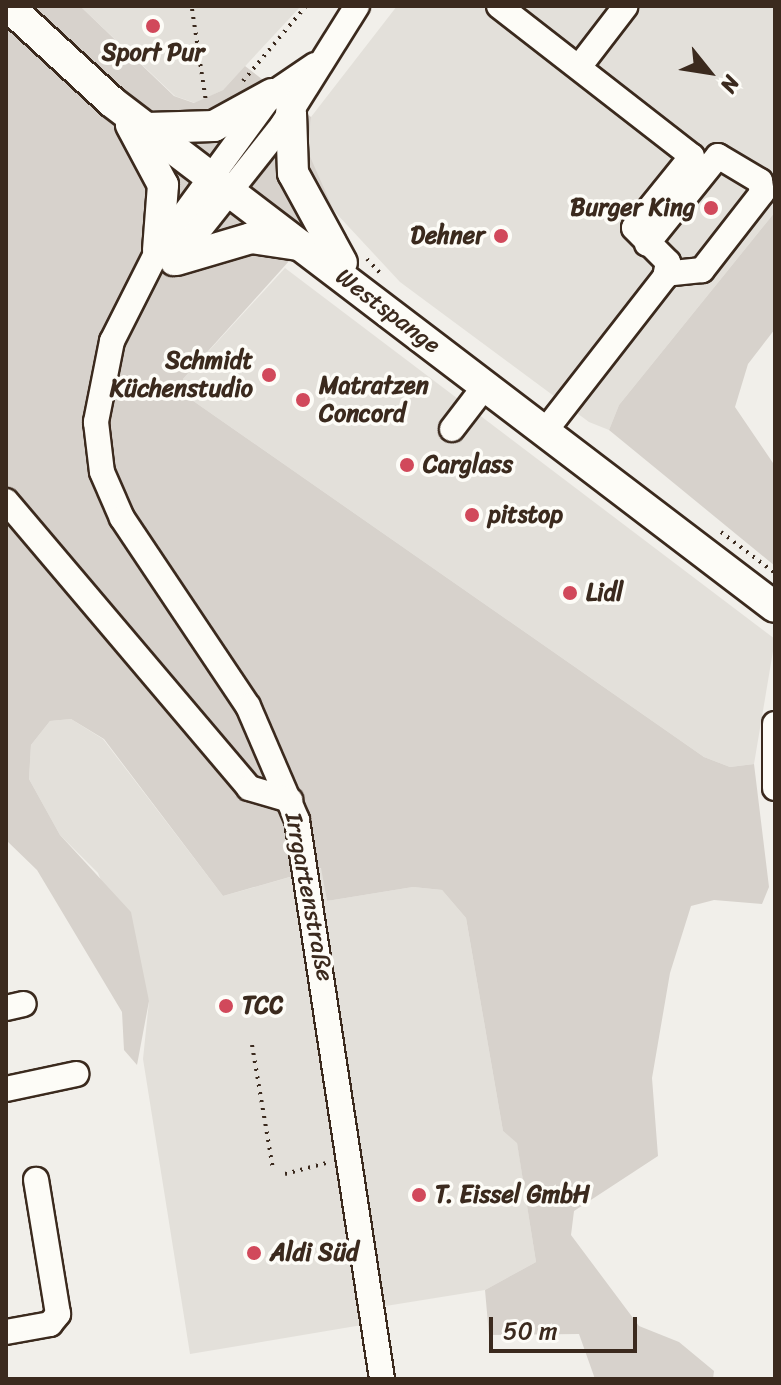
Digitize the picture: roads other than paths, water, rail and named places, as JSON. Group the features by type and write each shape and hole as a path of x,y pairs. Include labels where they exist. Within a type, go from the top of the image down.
{"main road":[{"name":"Westspange","path":"8,6 112,102 301,245 376,287 485,386 775,607"},
{"path":"112,102 141,136 160,177 166,207 168,255 251,238 301,245"},
{"path":"145,127 214,126 282,103 293,173 303,202 376,287"}],"street":[{"name":"Irrgartenstraße","path":"357,6 146,283 112,341 100,383 102,472 122,518 248,706 290,800 352,1159 382,1379"},
{"path":"499,6 692,156 634,228 668,262 666,274 545,431"},
{"path":"579,67 625,7"},
{"path":"647,244 718,156 760,181 762,193 702,270 666,274"},
{"path":"452,429 485,386"},
{"path":"6,501 249,788 290,800"},
{"path":"775,724 775,788"},
{"path":"6,1089 76,1074"},
{"path":"6,1332 50,1324 58,1314 36,1180"}],"place":[{"name":"Sport Pur","path":"153,26"},
{"name":"Burger King","path":"711,208"},
{"name":"Dehner","path":"501,236"},
{"name":"Schmidt Küchenstudio","path":"269,375"},
{"name":"Matratzen Concord","path":"303,400"},
{"name":"Carglass","path":"407,465"},
{"name":"pitstop","path":"472,515"},
{"name":"Lidl","path":"570,593"},
{"name":"TCC","path":"226,1006"},
{"name":"T. Eissel GmbH","path":"419,1195"},
{"name":"Aldi Süd","path":"254,1253"}]}
